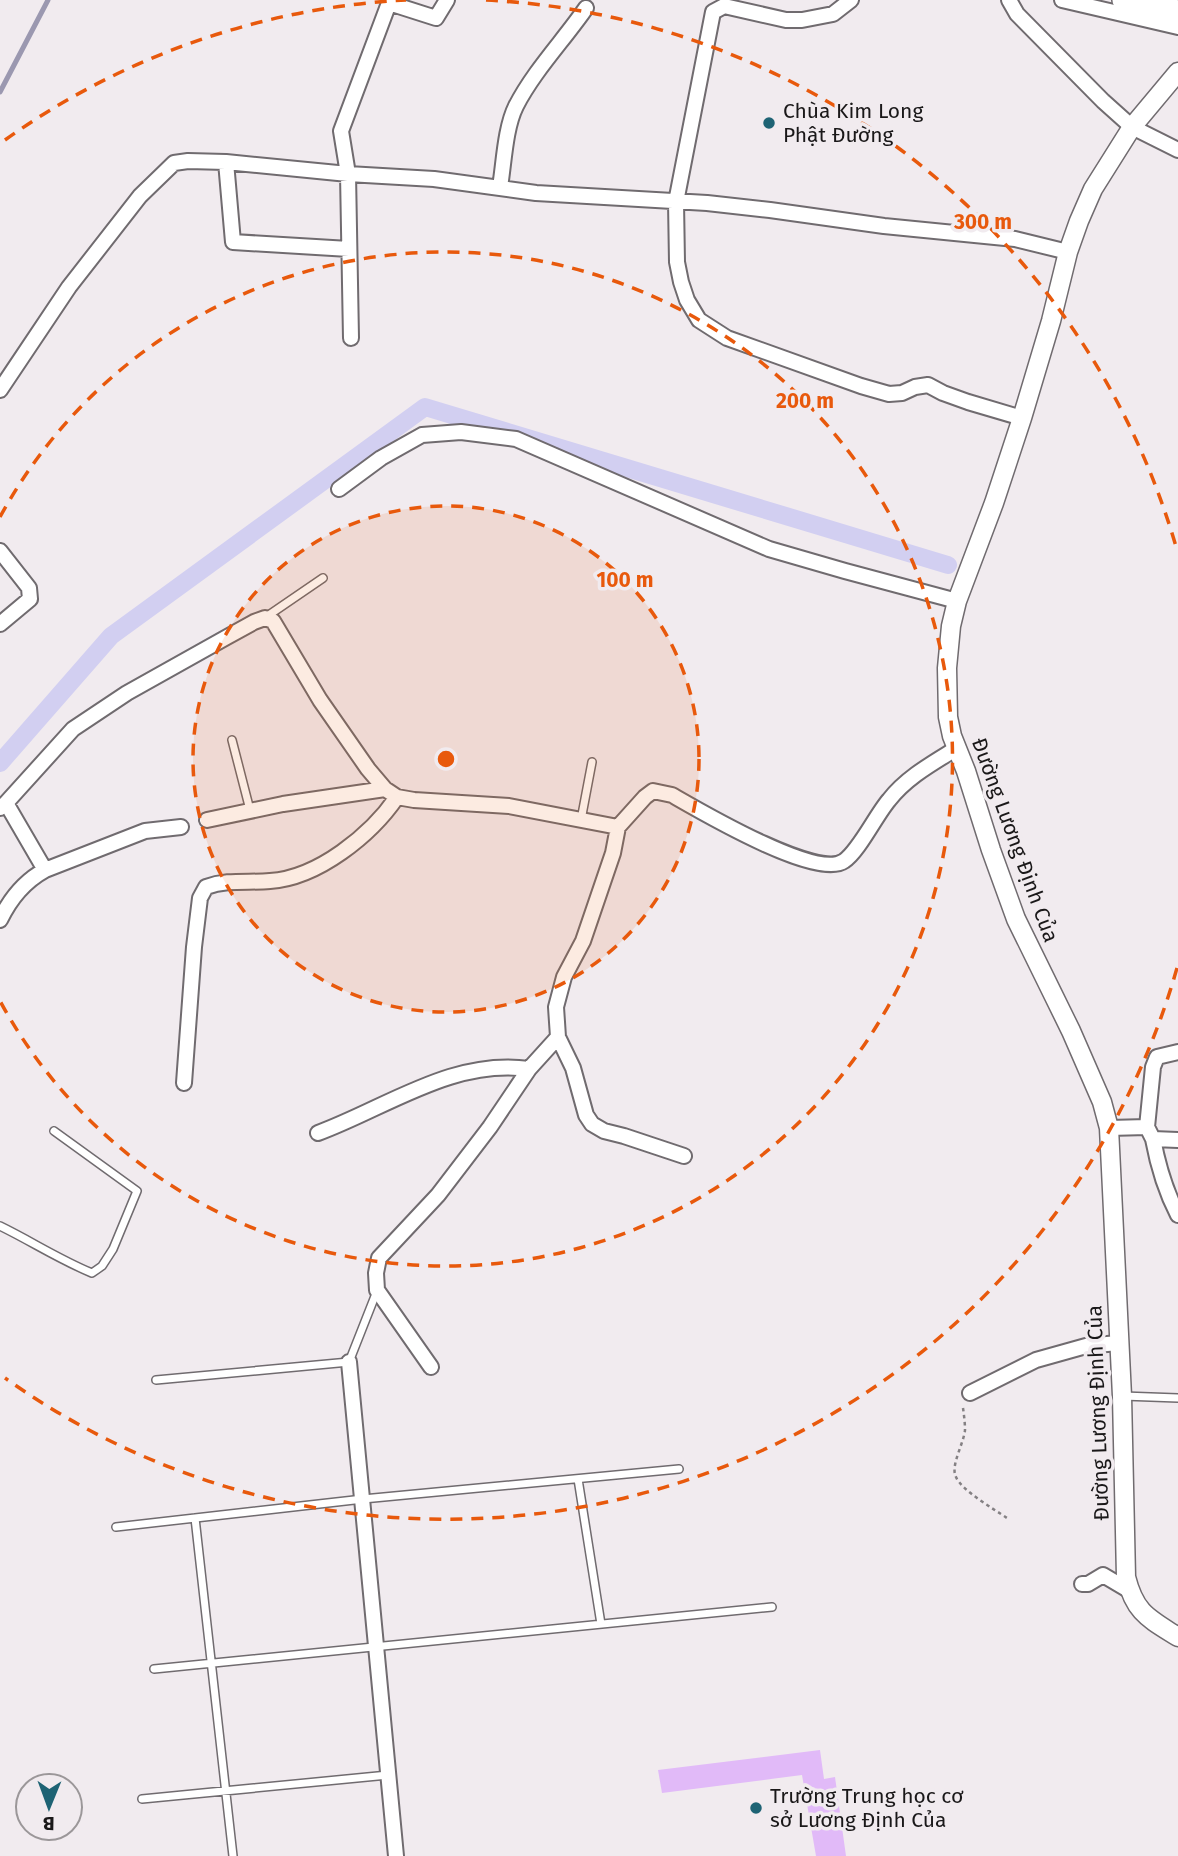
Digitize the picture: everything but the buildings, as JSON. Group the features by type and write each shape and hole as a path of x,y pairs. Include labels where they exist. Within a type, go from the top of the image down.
{"main road":[{"path":"1124,0 1178,12"}],"street":[{"path":"351,338 348,174 341,131 389,3 436,18 447,0"},
{"path":"851,0 833,14 802,20 786,20 724,6 713,12 676,202 677,262 687,300 699,320 727,338 861,386 889,394 928,385 968,402 1021,418"},
{"path":"1009,0 1017,14 1132,127 1178,150"},
{"path":"1062,0 1178,27"},
{"path":"500,187 514,108 586,8"},
{"name":"Đường Lương Định Của","path":"1178,72 1132,127 1093,189 1068,252 1051,321 994,503 957,601 948,647 947,692 952,736 1016,919 1071,1031 1102,1102 1109,1128 1122,1396 1126,1577 1139,1609 1149,1619 1178,1637"},
{"path":"0,390 69,287 140,196 174,163 188,161 434,179 536,193 770,210 884,226 1015,239 1068,252"},
{"path":"226,162 233,242 349,249"},
{"path":"339,489 381,458 422,435 461,432 516,439 769,549 957,601"},
{"path":"0,551 29,588 30,599 0,624"},
{"path":"45,870 3,806 73,729 127,693 227,636 265,618 273,621 320,700 368,769 391,793"},
{"path":"684,1156 604,1131 592,1124 586,1115 572,1068 558,1037 556,1007 564,977 583,941 613,853 618,827 645,797 653,792 662,792 778,850 831,865 844,862 896,792 922,769 957,748"},
{"path":"184,1083 194,947 200,898 206,887 219,882 272,881 309,871 360,838 384,816 391,793"},
{"path":"207,820 283,803 391,793 422,801 509,806 618,827"},
{"path":"0,920 6,907 31,878 45,870 145,831 181,827"},
{"path":"431,1367 377,1290 379,1258 438,1195 490,1127 529,1069 558,1037"},
{"path":"1178,1052 1157,1057 1153,1068 1150,1133 1158,1166 1178,1215"},
{"path":"318,1133 453,1075 492,1067 529,1069"},
{"path":"1109,1128 1178,1140"},
{"path":"970,1393 1036,1360 1086,1346 1118,1343"},
{"path":"349,1362 396,1856"},
{"path":"1082,1584 1088,1584 1103,1575 1130,1591"}],"lane":[{"path":"265,618 323,579"},
{"path":"232,740 250,810"},
{"path":"581,820 592,762"},
{"path":"0,1226 92,1273 102,1266 113,1249 137,1191 54,1131"},
{"path":"156,1380 349,1362 377,1290"},
{"path":"1122,1396 1178,1398"},
{"path":"116,1527 363,1499 679,1469"},
{"path":"578,1479 601,1624"},
{"path":"195,1518 233,1856"},
{"path":"154,1669 772,1607"},
{"path":"142,1798 389,1775"}],"path":[{"path":"970,1393 963,1402 965,1433 955,1476 962,1486 978,1499 1007,1518"}],"waterway":[{"path":"0,92 48,0"},
{"path":"0,763 111,636 425,407 948,565"}],"place":[{"name":"Chùa Kim Long Phật Đường","path":"769,123"},
{"name":"Trường Trung học cơ sở Lương Định Của","path":"756,1808"}]}
